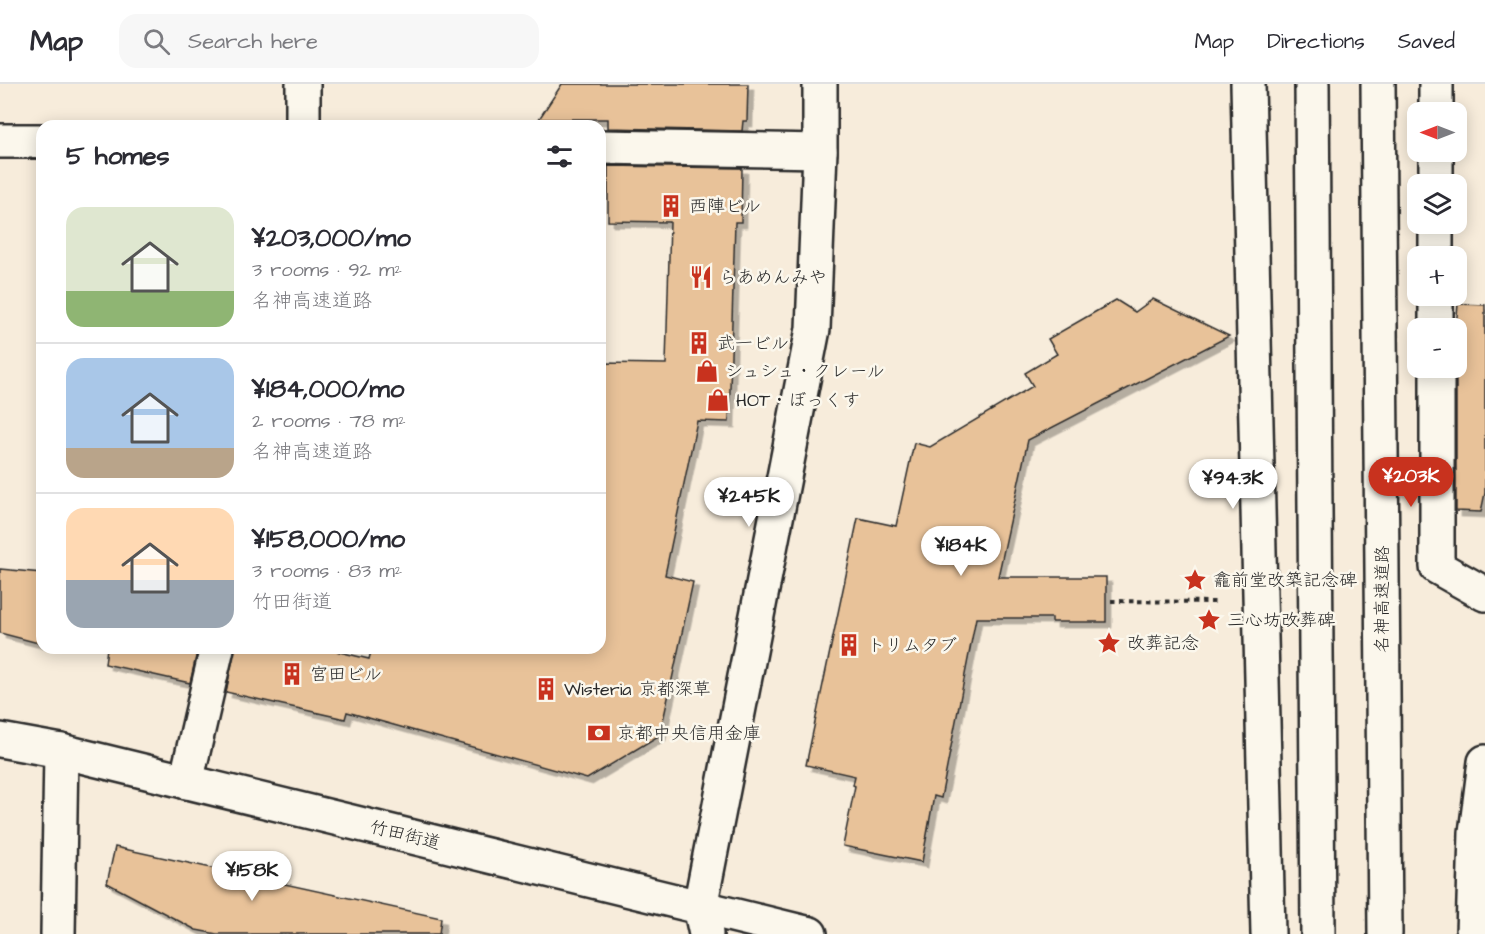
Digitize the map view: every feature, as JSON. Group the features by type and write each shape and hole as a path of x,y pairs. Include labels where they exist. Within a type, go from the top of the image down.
{"main road":[{"path":"303,84 303,120"},
{"path":"700,925 813,328 820,151 820,84"},
{"path":"1248,84 1268,934"},
{"path":"1311,84 1318,934"},
{"name":"名神高速道路","path":"1378,84 1385,934"},
{"path":"1436,84 1436,102"},
{"path":"0,141 36,141"},
{"path":"606,147 820,151"},
{"path":"1437,378 1437,567 1485,594"},
{"path":"186,782 217,654"},
{"name":"竹田街道","path":"0,740 61,751 186,782 700,925 810,934"},
{"path":"58,934 61,751"},
{"path":"1473,934 1476,833 1485,762"}],"path":[{"path":"1111,601 1176,602"}],"building":[{"path":"562,84 748,84 747,121 743,121 742,131 608,128 608,119 539,119"},
{"path":"608,166 742,168 741,222 735,222 729,422 697,421 665,575 693,582 660,735 587,779 347,712 345,719 226,692 234,654 348,654 369,659 370,654 606,654 606,363 666,364 670,222 608,221"},
{"path":"1153,299 1229,336 1028,440 998,577 1106,577 1106,622 1052,622 1052,618 976,618 941,798 934,796 922,862 843,846 855,776 806,765 858,518 896,526 914,443 930,447 1033,386 1025,373 1057,354 1048,339 1116,300 1135,312"},
{"path":"1485,305 1485,493 1481,512 1456,511 1456,378 1467,378 1467,318 1457,318 1458,306"},
{"path":"0,569 36,572 36,642 0,633"},
{"path":"106,654 197,654 190,683 105,664"},
{"path":"115,847 441,918 439,934 217,934 196,930 107,883"}],"place":[{"name":"西陣ビル","path":"671,206"},
{"name":"らあめんみや","path":"701,277"},
{"name":"武一ビル","path":"699,343"},
{"name":"シュシュ・クレール","path":"707,371"},
{"name":"HOT・ぼっくす","path":"718,400"},
{"name":"龕前堂改築記念碑","path":"1195,580"},
{"name":"三心坊改葬碑","path":"1209,620"},
{"name":"改葬記念","path":"1109,643"},
{"name":"トリムタブ","path":"849,645"},
{"name":"宮田ビル","path":"292,674"},
{"name":"Wisteria 京都深草","path":"546,689"},
{"name":"京都中央信用金庫","path":"599,733"}]}
